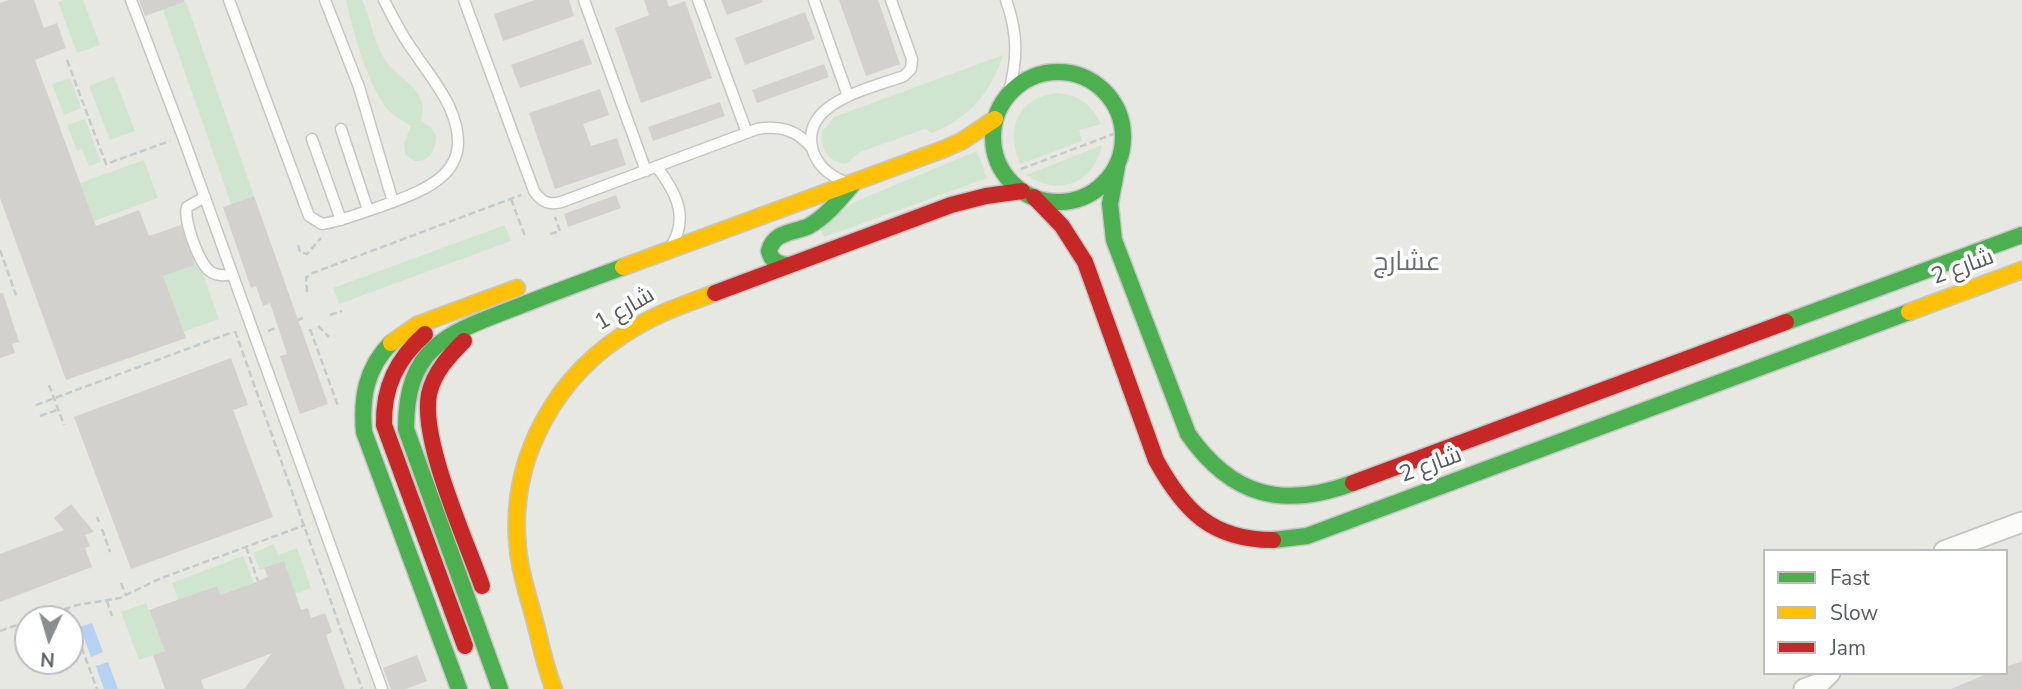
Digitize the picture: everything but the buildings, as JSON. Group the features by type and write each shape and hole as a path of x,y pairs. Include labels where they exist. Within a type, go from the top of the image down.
{"street":[{"path":"1005,175 995,154 995,118 1008,95 1026,80 1037,75 1060,72 1083,76 1111,97 1124,130"},
{"name":"شارع 1","path":"500,689 406,429 408,389 426,355 439,341 455,331 944,149 980,130 995,118"},
{"name":"شارع 2","path":"1124,130 1123,149 1116,167 1110,204 1114,240 1188,434 1200,454 1217,470 1237,482 1272,495 1296,498 1318,495 1345,486 2022,235"},
{"name":"شارع 1","path":"553,687 521,569 517,541 519,493 527,458 541,424 567,383 589,360 612,340 639,323 668,310 951,205 986,196 1028,194 1047,201 1074,200 1099,188 1116,167"},
{"name":"شارع 2","path":"1005,175 1062,226 1085,262 1156,460 1169,487 1184,506 1207,524 1240,537 1266,541 1307,536 2022,270"},
{"path":"789,265 779,265 771,258 771,243 826,214 854,183"},
{"path":"489,606 428,432 427,406 434,381 442,364 468,338 625,267"},
{"name":"شارع 1","path":"472,665 389,442 383,408 386,390 407,351 439,326 581,275 625,267"},
{"path":"458,689 364,432 362,400 365,384 379,355 396,337 417,325 513,289 581,275"},
{"path":"1949,549 2022,522"},
{"path":"1804,689 1820,683 1828,675"}],"lane":[{"path":"131,0 382,689"},
{"path":"229,0 309,216 322,224 368,211 424,190 442,177 454,159 457,137 450,108 384,0"},
{"path":"325,0 359,87 393,202"},
{"path":"464,0 534,191 543,202 550,204 565,201 769,127 794,132 812,148 822,167 831,176 854,183"},
{"path":"584,0 646,171"},
{"path":"698,0 747,133"},
{"path":"814,0 848,96"},
{"path":"812,148 811,138 817,120 830,106 848,96 904,76 911,69 912,59 891,0"},
{"path":"1006,0 1016,42 1015,68 1008,95"},
{"path":"341,129 368,211"},
{"path":"312,139 337,221"},
{"path":"657,167 674,192 680,207 678,230 668,251"},
{"path":"205,197 187,207 185,216 205,267 217,275 232,274"}],"path":[{"path":"67,60 106,164 183,137"},
{"path":"1005,175 1124,130"},
{"path":"307,292 306,278 310,274 534,191"},
{"path":"511,199 525,236"},
{"path":"550,204 560,231 550,234"},
{"path":"298,245 300,252 307,254 337,221"},
{"path":"0,250 16,295"},
{"path":"0,270 6,268"},
{"path":"330,315 342,311"},
{"path":"298,320 303,318"},
{"path":"36,405 251,326"},
{"path":"318,326 330,337"},
{"path":"310,329 338,406"},
{"path":"235,331 362,689"},
{"path":"49,385 64,425"},
{"path":"40,416 58,409"},
{"path":"97,517 99,522"},
{"path":"84,605 126,595 159,579 321,519"},
{"path":"102,529 110,552"},
{"path":"246,547 258,581"},
{"path":"121,583 126,595"},
{"path":"107,601 113,616"},
{"path":"84,654 97,689"}],"green space":[{"path":"83,0 100,45 77,53 58,2"},
{"path":"346,0 362,0 384,58 412,86 421,100 421,121 431,127 436,136 433,150 428,157 420,161 414,161 405,154 404,143 411,126 388,110 374,87 357,42"},
{"path":"186,2 254,196 231,204 163,10"},
{"path":"1003,55 992,81 977,103 945,127 932,133 925,129 860,152 846,164 834,161 824,149 822,132 834,117"},
{"path":"114,76 135,131 110,140 89,86"},
{"path":"70,78 81,108 64,115 52,84"},
{"path":"1056,93 1071,95 1083,101 1101,124 1079,130 1082,141 1020,164 1014,139 1018,118 1023,109 1032,102 1042,96"},
{"path":"85,119 101,162 89,166 82,149 77,151 67,125"},
{"path":"1102,145 1091,169 1073,183 1050,185 1026,175"},
{"path":"977,151 987,178 824,237 820,228 854,202"},
{"path":"144,160 158,198 94,221 80,183"},
{"path":"505,225 511,241 339,304 333,288"},
{"path":"199,263 219,319 183,332 163,276"},
{"path":"274,544 278,555 297,548 311,588 295,594 284,562 260,570 253,553"},
{"path":"243,556 254,583 220,595 216,586 178,600 172,583"},
{"path":"146,603 165,651 139,660 121,612"}],"water":[{"path":"92,623 103,652 91,657 84,638 84,626"},
{"path":"108,662 118,689 104,689 96,666"}],"traffic: fast":[{"path":"1058,72 1083,77 1104,91 1118,112 1123,137 1118,162 1104,183 1083,197 1058,202 1033,197 1012,183 998,162 993,137 998,112 1012,91 1033,77 1058,72"},
{"path":"1117,167 1110,204 1114,240 1188,434 1222,472 1261,492 1282,496 1304,495 1353,483"},
{"path":"789,265 779,263 772,257 769,251 775,240 816,222 853,184"},
{"path":"1786,322 2022,235"},
{"path":"500,689 406,429 408,401 414,378 423,360 436,346 452,335 493,316 623,267"},
{"path":"1273,540 1307,536 1909,312"},
{"path":"391,343 376,363 367,384 363,407 364,432 459,689"}],"traffic: slow":[{"path":"623,267 944,149 962,141 995,119"},
{"path":"1909,312 2022,270"},
{"path":"391,343 417,325 517,288"},
{"path":"554,689 525,586 518,549 517,515 521,482 530,451 561,393 583,368 608,346 655,317 715,293"},
{"path":"552,684 553,689"}],"traffic: jam":[{"path":"715,293 951,205 1022,191"},
{"path":"1034,197 1062,226 1085,262 1156,460 1178,494 1189,508 1217,528 1233,535 1273,540"},
{"path":"1353,483 1786,322"},
{"path":"425,334 399,364 389,386 384,425 465,646"},
{"path":"464,341 434,379 429,394 428,414 431,437 446,490 482,586"}],"district":[{"name":"عشارج","path":"1407,264"}]}
